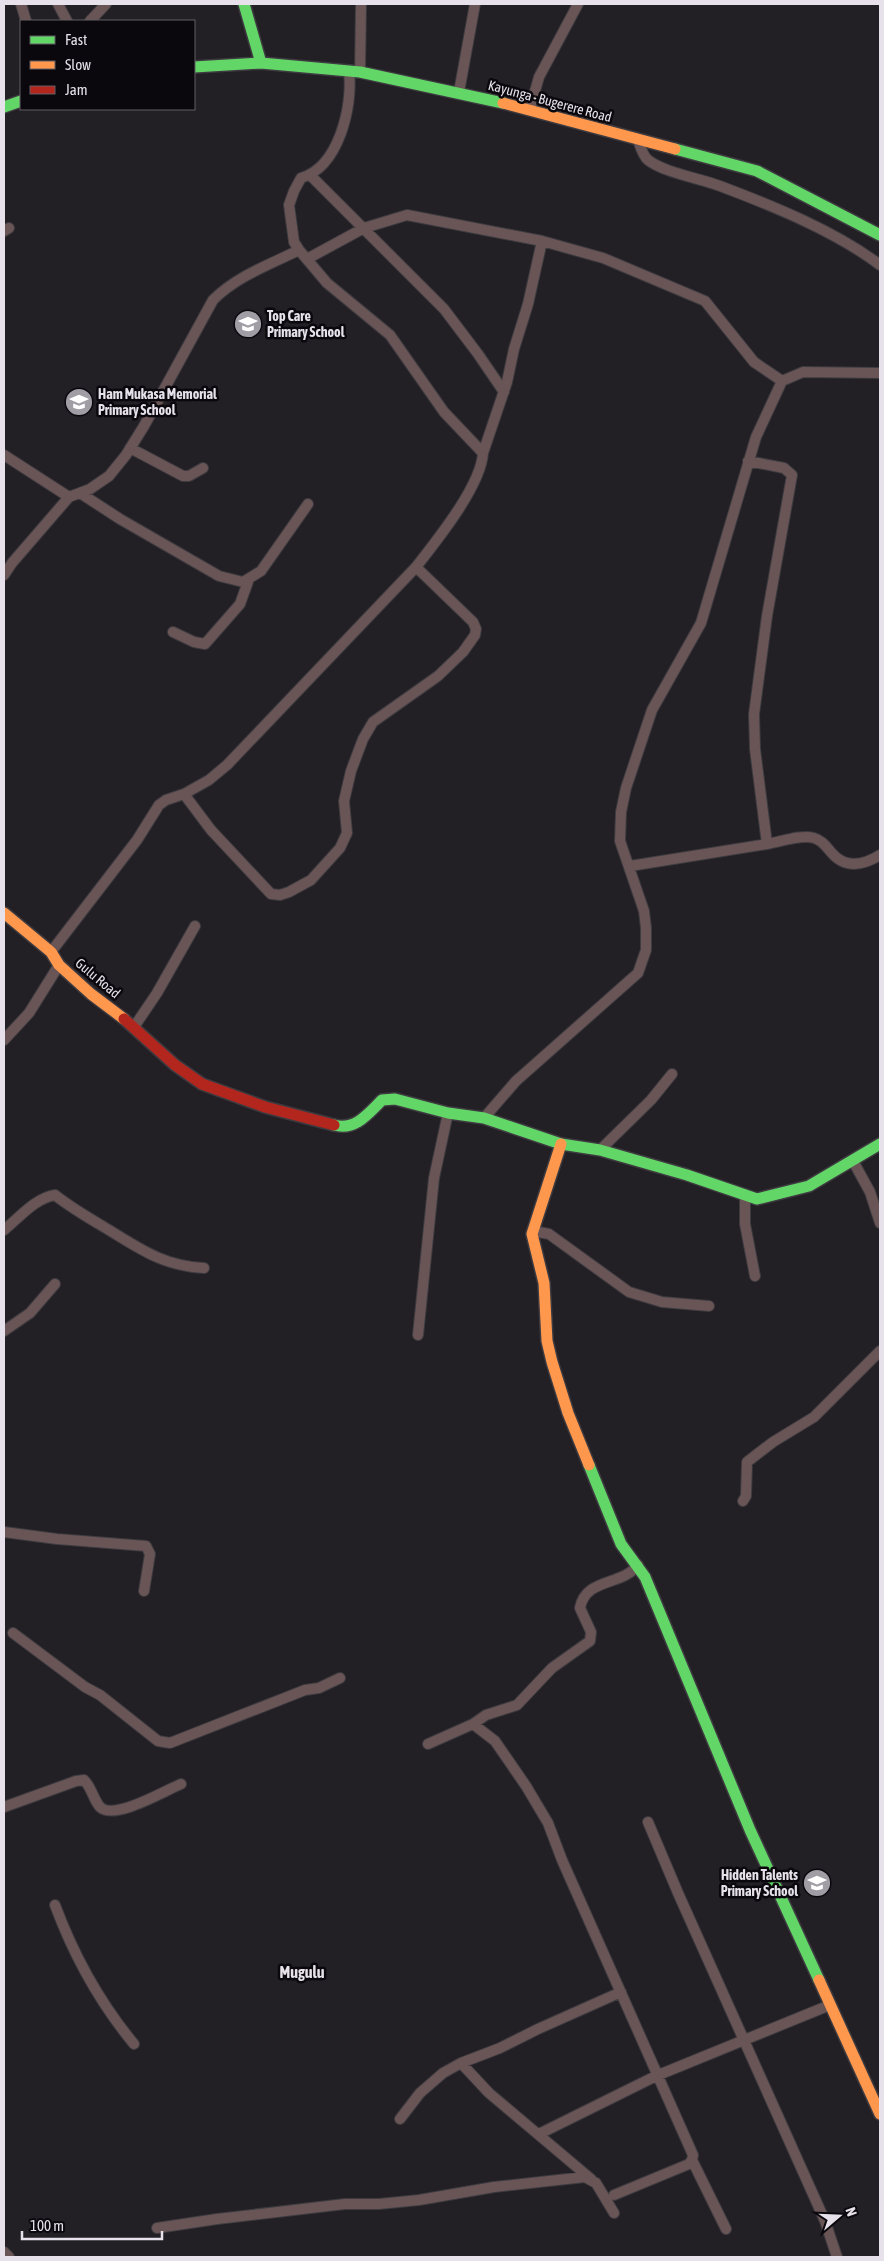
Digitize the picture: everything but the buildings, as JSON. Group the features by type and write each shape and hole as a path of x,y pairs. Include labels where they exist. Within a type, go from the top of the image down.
{"street":[{"path":"21,4 26,20"},
{"path":"58,4 66,20"},
{"path":"91,20 106,4"},
{"path":"244,4 261,63"},
{"path":"361,4 354,72 341,134 332,152 310,176 301,178 294,191 289,205 294,242 326,283 390,335 444,412 483,453"},
{"path":"459,92 475,4"},
{"path":"530,109 540,77 578,4"},
{"name":"Kayunga - Bugerere Road","path":"195,67 261,63 354,72 459,92 530,109 757,171 880,235"},
{"path":"4,106 20,101"},
{"path":"638,140 647,159 665,169 720,186 816,227 867,255 880,265"},
{"path":"310,176 444,309 504,392"},
{"path":"307,259 364,228 407,215 542,241 603,258 705,301 754,362 782,381"},
{"path":"52,952 137,840 160,805 166,800 184,794 209,780 228,765 416,567 436,542 464,499 482,464 483,453 504,392 528,304 542,241"},
{"path":"4,575 12,563 69,497 90,489 109,476 130,448 213,300 225,288 240,278 299,250"},
{"path":"484,1118 516,1081 638,973 646,950 646,928 644,911 620,841 621,812 626,788 652,710 701,623 756,437 782,381 803,372 880,373"},
{"path":"130,448 183,476 189,476 203,468"},
{"path":"4,455 69,497"},
{"path":"748,461 784,468 792,475 768,616 754,714 755,749 767,844"},
{"path":"80,492 120,519 218,576 243,582 261,571 308,504"},
{"path":"184,794 211,830 271,894 280,895 289,892 311,880 340,848 347,833 344,801 351,770 363,739 373,722 438,676 475,635 476,629 473,622 416,567"},
{"path":"173,632 194,642 205,644 240,604 249,579"},
{"path":"630,866 812,837 823,842 837,858 850,864 863,863 880,855"},
{"name":"Gulu Road","path":"4,913 52,952 59,965 91,994 134,1027 175,1065 202,1084 265,1107 344,1128 361,1121 382,1100 395,1099 448,1113"},
{"path":"134,1027 157,994 195,926"},
{"path":"4,1040 29,1013 59,965"},
{"path":"600,1150 651,1100 672,1074"},
{"path":"418,1335 428,1256 430,1206 448,1113 484,1118 561,1144 600,1150 687,1175 758,1199 793,1192 809,1186 880,1144"},
{"path":"561,1144 533,1231 534,1248 544,1283 547,1341 554,1371 568,1413 621,1544 638,1566 750,1830 880,2114"},
{"path":"853,1161 870,1192 880,1223"},
{"path":"4,1230 38,1201 55,1195 88,1219 146,1254 176,1265 204,1268"},
{"path":"745,1196 745,1224 754,1276"},
{"path":"533,1231 549,1234 629,1292 662,1302 709,1306"},
{"path":"4,1331 30,1314 55,1284"},
{"path":"742,1501 746,1496 747,1462 773,1442 814,1417 880,1351"},
{"path":"4,1532 57,1539 146,1546 150,1554 144,1590"},
{"path":"428,1744 473,1724 486,1715 517,1705 552,1668 590,1641 591,1632 580,1608 584,1596 592,1588 604,1582 628,1576 638,1566"},
{"path":"13,1633 85,1687 100,1695 158,1741 170,1743 305,1690 319,1688 340,1678"},
{"path":"473,1724 495,1741 526,1786 548,1824 656,2076 693,2155 692,2160 726,2229"},
{"path":"4,1807 76,1781 84,1780 101,1808 110,1812 131,1806 181,1784"},
{"path":"648,1822 825,2221 837,2257"},
{"path":"56,1905 64,1930 84,1969 117,2025 134,2044"},
{"path":"400,2119 420,2094 443,2073 461,2063 500,2048 538,2028 621,1992"},
{"path":"539,2134 656,2076 830,2005"},
{"path":"461,2063 489,2093 596,2183 614,2213"},
{"path":"614,2195 689,2164 692,2160"},
{"path":"157,2228 345,2204 379,2204 419,2200 494,2186 585,2177 596,2183"},
{"path":"4,2252 9,2257"}],"traffic: fast":[{"path":"244,4 261,63"},
{"path":"195,67 261,63 360,72 503,103"},
{"path":"4,107 20,101"},
{"path":"675,149 757,171 880,235"},
{"path":"334,1125 348,1126 361,1120 382,1100 395,1099 448,1113 484,1118 561,1144 600,1150 687,1175 757,1199 809,1186 880,1144"},
{"path":"589,1465 621,1544 645,1577 750,1830 819,1980"}],"traffic: slow":[{"path":"503,103 675,149"},
{"path":"4,913 51,952 59,965 91,994 124,1019"},
{"path":"561,1144 532,1234 544,1283 547,1341 552,1362 568,1413 589,1465"},
{"path":"819,1980 880,2114"}],"traffic: jam":[{"path":"124,1019 175,1065 202,1084 265,1107 334,1125"}],"place":[{"name":"Top Care Primary School","path":"248,324"},
{"name":"Ham Mukasa Memorial Primary School","path":"79,402"},
{"name":"Hidden Talents Primary School","path":"817,1883"}],"district":[{"name":"Mugulu","path":"302,1972"}]}
